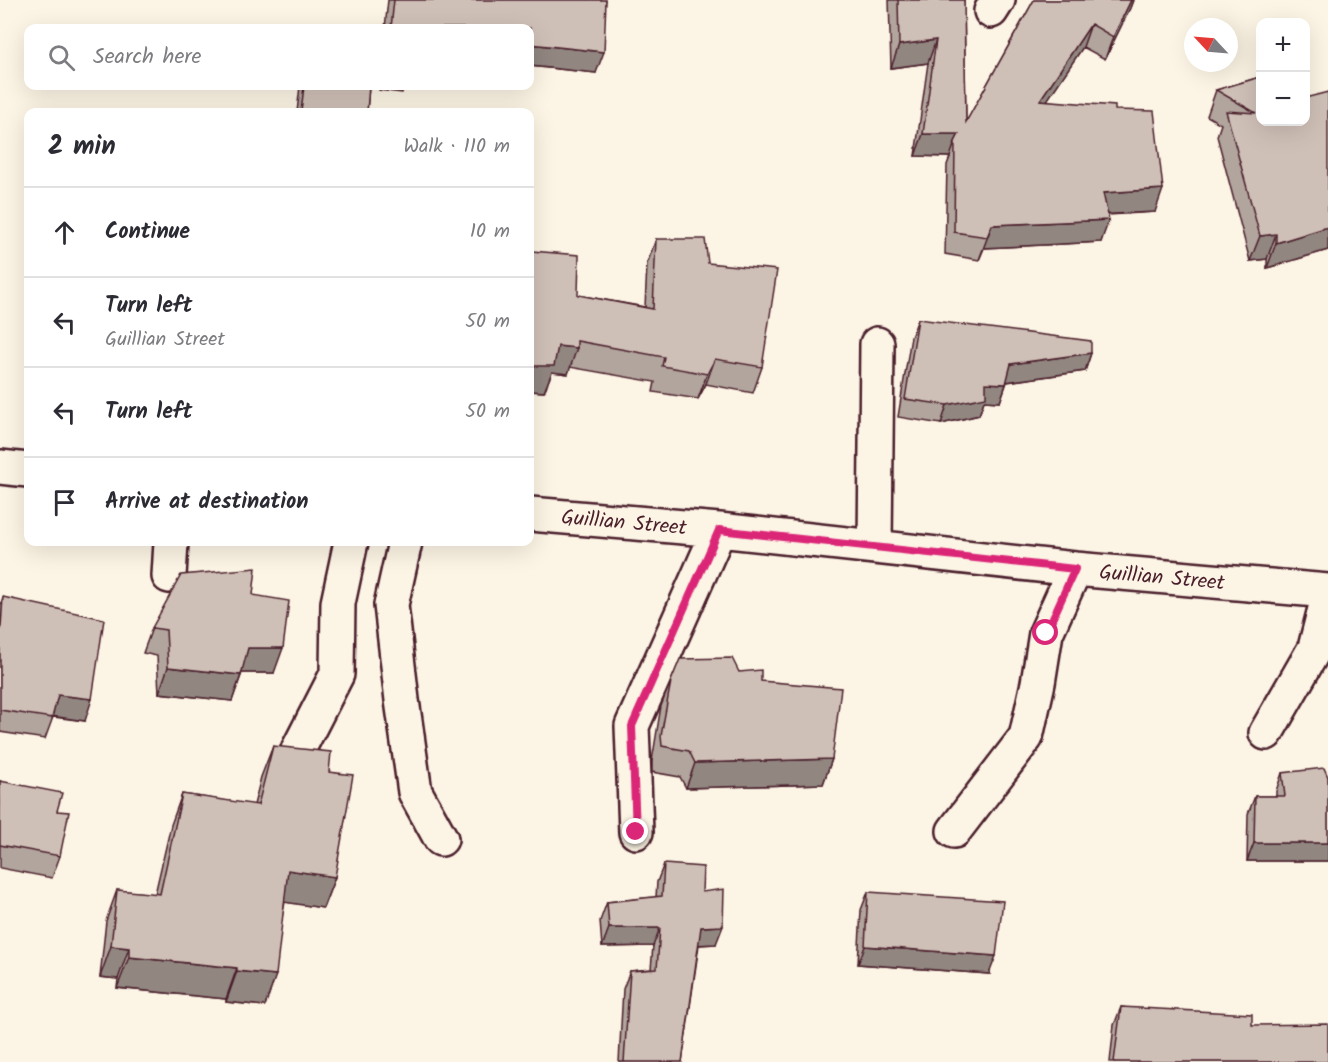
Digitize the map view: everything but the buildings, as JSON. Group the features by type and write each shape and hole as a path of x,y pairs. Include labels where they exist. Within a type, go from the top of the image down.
{"street":[{"path":"874,547 877,344"},
{"path":"0,467 24,470"},
{"name":"Guillian Street","path":"534,514 719,530 1075,569 1328,591"},
{"path":"636,832 632,726 719,530"},
{"path":"170,576 171,546"},
{"path":"298,750 337,674 338,603 350,546"},
{"path":"404,546 391,605 396,653 415,792 441,838"},
{"path":"954,831 1026,737 1046,633 1075,569"},
{"path":"1266,733 1315,648 1328,597"},
{"path":"680,667 681,614"}],"route":[{"path":"636,832 632,726 719,530 1075,569 1046,633"}]}
